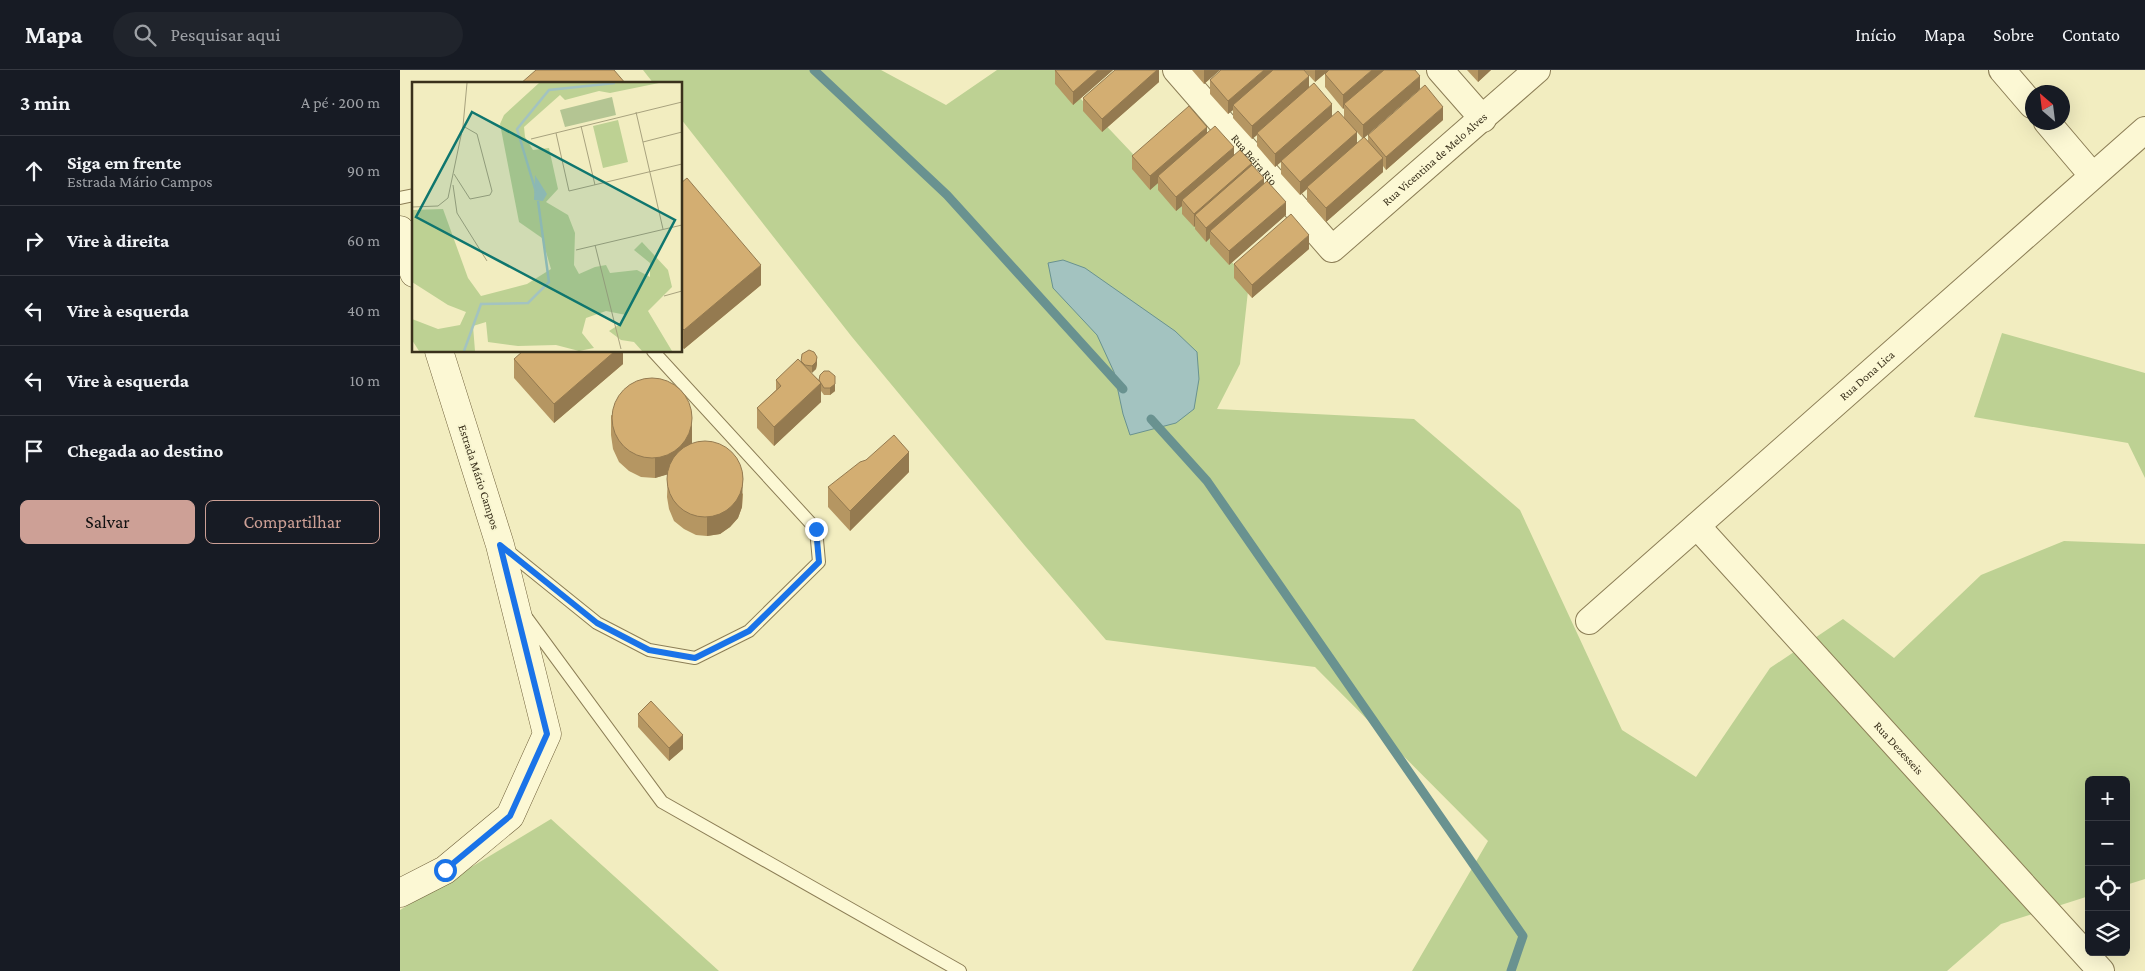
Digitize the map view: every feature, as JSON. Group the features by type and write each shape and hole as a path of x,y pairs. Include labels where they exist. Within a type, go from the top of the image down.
{"street":[{"name":"Rua Beira Rio","path":"1176,70 1332,249"},
{"path":"1440,70 1482,119"},
{"name":"Rua Vicentina de Melo Alves","path":"1332,249 1537,70"},
{"path":"2002,70 2025,97"},
{"path":"2054,130 2092,175"},
{"name":"Rua Dona Lica","path":"1588,621 2145,130"},
{"path":"400,230 412,267"},
{"name":"Estrada Mário Campos","path":"400,893 445,870 510,816 547,734 500,545 439,352"},
{"name":"Rua Dezesseis","path":"1697,526 2102,971"}],"lane":[{"path":"500,545 597,623 649,650 695,658 749,631 819,562 816,529 654,352"},
{"path":"514,601 662,802 960,971"}],"green space":[{"path":"643,70 881,70 946,105 997,70 1062,70 1079,97 1202,227 1249,282 1240,364 1217,409 1414,419 1520,510 1622,730 1696,777 1770,668 1843,619 1894,658 1981,575 2064,541 2145,544 2145,879 2130,884 2130,776 2085,776 2085,897 2001,924 1947,971 1412,971 1488,841 1315,667 1106,640 1026,547 852,337 682,120 682,82 652,82"},
{"path":"2002,333 2145,373 2145,478 2128,443 1974,417"},
{"path":"551,819 719,971 400,971 400,910"}],"water":[{"path":"1063,260 1085,268 1175,331 1197,352 1199,379 1194,409 1176,423 1130,435 1123,414 1114,372 1097,335 1053,288 1048,263"}],"building":[{"path":"536,70 614,70 624,82 522,82"},
{"path":"1055,70 1098,70 1073,92"},
{"path":"1115,70 1157,70 1102,119 1083,98"},
{"path":"1221,70 1264,70 1228,101 1210,80"},
{"path":"1273,70 1304,70 1309,76 1252,126 1233,105"},
{"path":"1329,70 1372,70 1343,95 1325,74"},
{"path":"1384,70 1415,70 1420,76 1363,125 1344,104"},
{"path":"1314,83 1332,104 1275,154 1257,133"},
{"path":"1425,85 1443,107 1386,157 1368,135"},
{"path":"1189,106 1207,127 1150,176 1132,156"},
{"path":"1338,111 1357,132 1300,182 1281,161"},
{"path":"1215,126 1234,147 1176,197 1158,176"},
{"path":"1364,137 1383,158 1326,208 1307,187"},
{"path":"1240,150 1252,163 1194,214 1182,200"},
{"path":"1252,165 1264,178 1206,228 1195,215"},
{"path":"687,178 761,265 684,330 682,328 682,182"},
{"path":"1267,181 1286,202 1229,251 1210,231"},
{"path":"1291,214 1309,235 1252,285 1234,264"},
{"path":"809,350 814,352 817,357 816,362 812,366 805,365 801,361 802,354"},
{"path":"522,352 614,352 554,404 514,359"},
{"path":"798,359 821,383 774,427 757,408 781,386 776,380"},
{"path":"824,371 829,371 835,376 835,384 830,388 824,388 819,380 820,375"},
{"path":"652,378 667,381 680,390 689,403 692,418 689,433 680,446 667,455 652,458 637,455 624,446 615,433 612,418 615,403 624,390 637,381"},
{"path":"894,435 909,452 850,511 828,487 860,462 866,460"},
{"path":"705,441 719,444 732,452 740,465 743,479 740,493 732,506 719,514 705,517 691,514 678,506 670,493 667,479 670,465 678,452 691,444"},
{"path":"651,701 683,735 669,748 638,714"}],"waterway":[{"path":"814,70 947,195 1123,389"},
{"path":"1151,419 1207,481 1523,936 1511,971"}],"route":[{"path":"445,870 510,816 547,734 500,545 597,623 649,650 695,658 749,631 819,562 816,529"}]}
